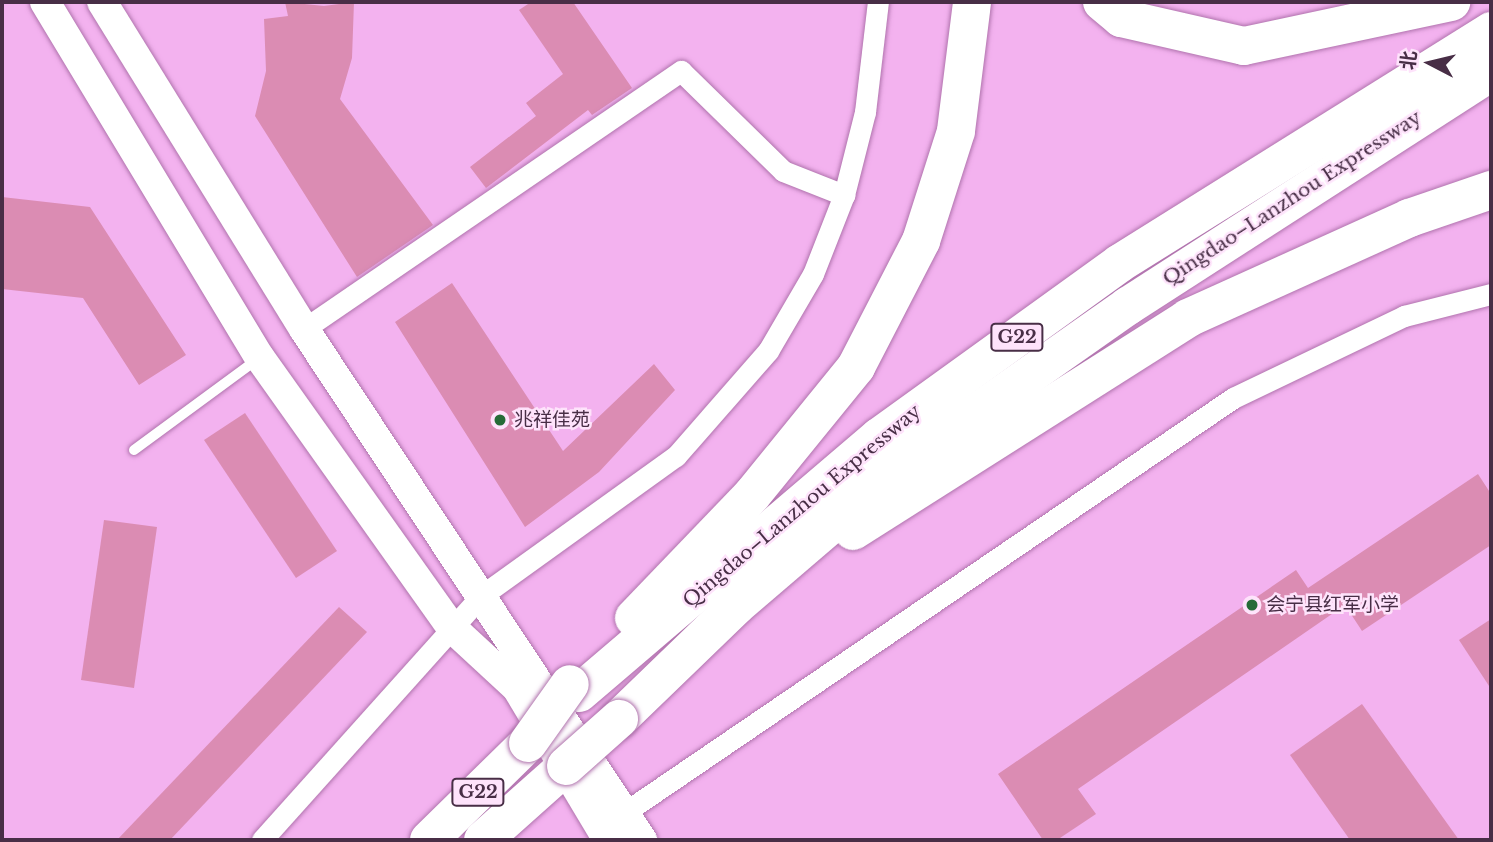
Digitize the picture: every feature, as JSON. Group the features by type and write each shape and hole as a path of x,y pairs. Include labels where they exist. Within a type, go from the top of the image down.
{"highway":[{"path":"575,689 752,495 856,367 920,241 952,144 972,2"},
{"path":"1102,2 1121,18 1244,46 1451,2"},
{"name":"Qingdao–Lanzhou Expressway","path":"429,840 528,743 575,689 912,413 1120,263 1491,31"},
{"name":"Qingdao–Lanzhou Expressway","path":"483,840 619,719 736,606 896,469 1128,306 1491,72"},
{"path":"736,606 1188,318 1409,218 1491,190"}],"main road":[{"path":"102,2 304,329 481,596 611,827"},
{"path":"47,5 260,358 451,627 517,688 611,827 642,840"}],"street":[{"path":"262,840 481,596 676,456 709,424 792,312 844,195 865,112 878,2"},
{"path":"304,329 681,71 783,171 844,195"},
{"path":"611,827 1233,398 1404,316 1491,293"}],"lane":[{"path":"134,450 260,358"}],"building":[{"path":"285,2 324,6 354,2 352,58 340,99 433,225 357,277 255,116 266,71 264,19 288,16"},
{"path":"531,2 573,2 632,88 592,115 588,110 486,188 470,167 536,116 526,103 563,74 519,10"},
{"path":"2,197 90,207 186,355 139,385 83,298 2,289"},
{"name":"兆祥佳苑","path":"452,283 563,451 654,364 675,390 599,472 525,527 395,322"},
{"path":"245,413 337,551 296,578 204,440"},
{"path":"1478,474 1491,494 1491,545 1362,631 1345,605 1078,789 1096,814 1057,840 1043,840 998,774 1296,570 1308,588"},
{"path":"104,520 157,527 134,688 81,680"},
{"path":"339,607 367,632 170,840 117,840"},
{"path":"1491,619 1491,689 1459,640"},
{"path":"1362,704 1459,840 1350,840 1290,755"}],"place":[{"name":"兆祥佳苑","path":"500,420"},
{"name":"会宁县红军小学","path":"1252,605"}]}
